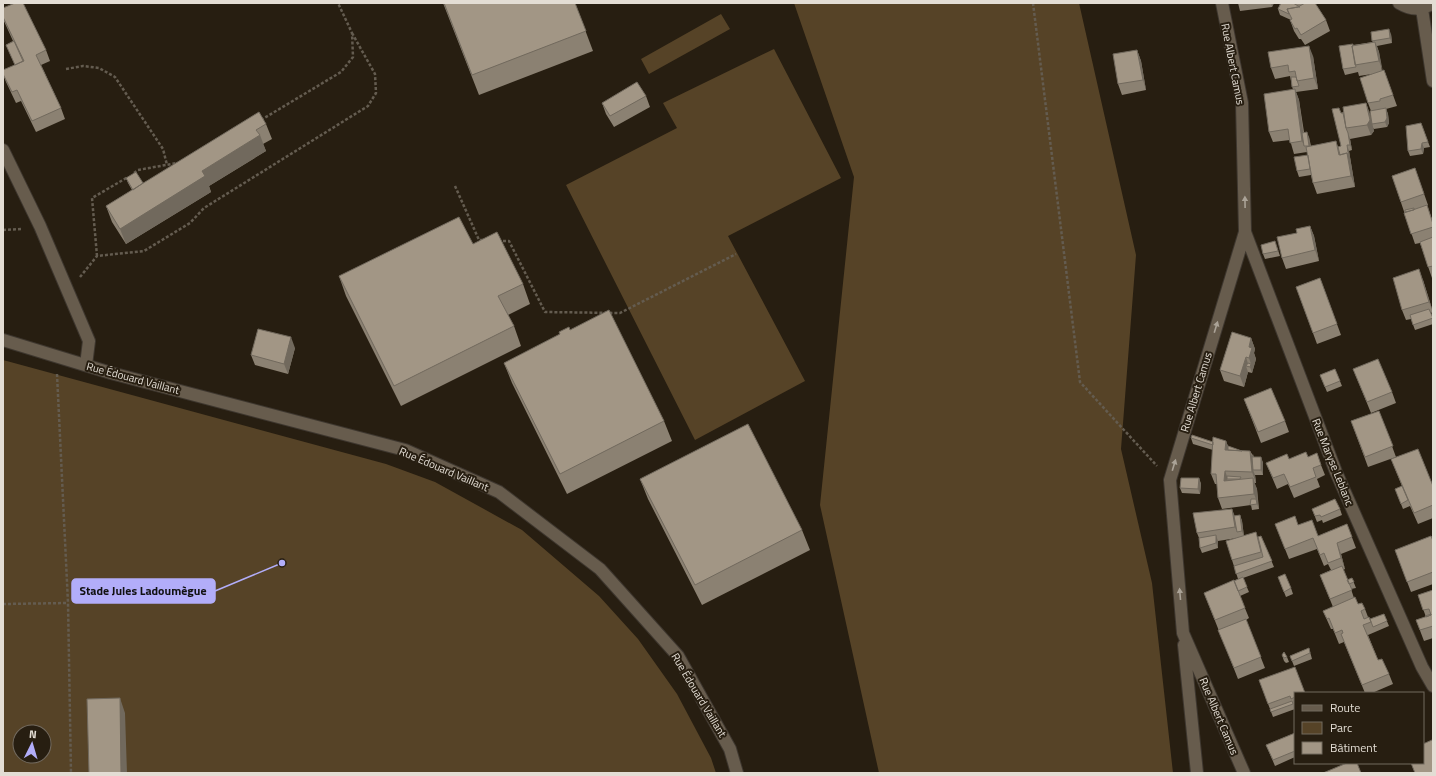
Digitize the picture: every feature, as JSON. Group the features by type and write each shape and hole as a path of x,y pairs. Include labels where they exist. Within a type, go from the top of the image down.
{"street":[{"name":"Rue Albert Camus","path":"1222,3 1242,102 1245,232 1170,480 1183,633 1244,773"},
{"path":"1399,3 1414,9 1428,6 1433,81"},
{"path":"3,150 40,226 67,286 89,341 86,365"},
{"name":"Rue Maryse Leblanc","path":"1245,232 1336,472 1422,667 1433,686"},
{"name":"Rue Édouard Vaillant","path":"3,340 59,358 405,450 499,492 600,569 678,656 730,749 737,773"},
{"path":"1183,633 1197,773"}],"path":[{"path":"97,256 144,251 190,223 204,208 368,106 376,93 375,74 338,3"},
{"path":"1033,3 1080,382 1170,480"},
{"path":"254,124 341,72 353,58 352,32"},
{"path":"66,69 83,66 99,68 115,77 163,149 167,165"},
{"path":"67,286 77,281 97,256 92,198 138,170 181,162"},
{"path":"455,186 479,240 486,240"},
{"path":"494,240 509,241 545,312 620,313 736,254"},
{"path":"59,358 56,368 68,603 71,773"},
{"path":"3,604 68,603"}],"green space":[{"path":"794,3 1079,3 1136,255 1121,449 1152,583 1173,773 879,773 820,505 854,177"},
{"path":"721,14 730,29 649,74 641,59"},
{"path":"774,49 841,178 728,236 805,381 695,440 566,185 677,128 663,103"},
{"path":"3,360 386,464 435,482 522,530 599,596 638,639 677,694 711,758 716,773 3,773"}],"building":[{"path":"15,3 23,3 46,50 36,55 61,108 32,121 17,90 12,92 3,74 3,70 24,61 3,17 3,8"},
{"path":"444,3 575,3 586,31 472,75"},
{"path":"1281,3 1293,3 1300,7 1287,9 1289,14 1278,9"},
{"path":"1305,3 1315,3 1326,20 1301,35 1297,28 1295,29 1290,20 1292,19 1287,9 1298,7"},
{"path":"1389,29 1390,38 1372,41 1371,32"},
{"path":"14,41 23,61 15,65 6,45"},
{"path":"1375,42 1379,61 1355,65 1352,46"},
{"path":"1353,44 1352,46 1356,67 1343,69 1339,46"},
{"path":"1309,46 1314,78 1297,81 1295,71 1289,72 1288,65 1271,68 1268,52"},
{"path":"1137,50 1143,80 1118,84 1113,54"},
{"path":"1384,70 1393,95 1380,99 1380,101 1368,103 1360,78"},
{"path":"1291,77 1296,77 1299,86 1292,87"},
{"path":"637,82 646,96 610,116 602,103"},
{"path":"1295,89 1302,141 1290,143 1288,129 1269,132 1264,94"},
{"path":"1366,103 1370,120 1367,125 1346,128 1343,107"},
{"path":"1339,108 1341,113 1343,113 1348,133 1350,145 1347,145 1349,159 1347,153 1340,155 1338,147 1341,146 1332,109"},
{"path":"1386,108 1387,118 1385,122 1372,124 1370,111"},
{"path":"259,112 266,124 256,130 260,135 202,171 205,176 120,229 106,206"},
{"path":"1421,123 1428,142 1422,143 1421,149 1408,151 1406,126"},
{"path":"1307,132 1309,146 1304,146 1302,133"},
{"path":"1336,141 1339,155 1347,153 1351,176 1313,183 1306,147"},
{"path":"1308,155 1310,169 1297,171 1294,157"},
{"path":"1415,168 1424,194 1401,202 1392,176"},
{"path":"136,172 143,183 133,190 126,178"},
{"path":"1427,205 1433,227 1411,234 1404,213"},
{"path":"1414,208 1414,210 1405,212 1405,210"},
{"path":"459,217 473,244 497,232 523,284 498,296 514,326 394,386 339,276"},
{"path":"1310,226 1315,250 1282,258 1277,237 1297,233 1296,229"},
{"path":"1433,237 1433,266 1428,267 1420,242"},
{"path":"1275,241 1278,251 1263,254 1261,245"},
{"path":"1419,269 1429,302 1402,310 1393,278"},
{"path":"1320,278 1337,324 1313,333 1296,287"},
{"path":"1429,309 1433,318 1413,325 1410,315"},
{"path":"609,310 664,421 560,474 504,363 560,334 559,332 569,327 570,330"},
{"path":"258,329 291,337 284,364 251,355"},
{"path":"1232,332 1251,338 1249,347 1252,348 1249,358 1246,357 1240,376 1220,370"},
{"path":"1378,359 1392,392 1367,402 1353,369"},
{"path":"1248,363 1251,364 1250,367 1246,366"},
{"path":"1335,369 1340,381 1325,387 1320,375"},
{"path":"1271,388 1285,421 1258,432 1244,399"},
{"path":"1379,411 1393,446 1365,457 1351,421"},
{"path":"748,424 802,530 695,585 640,479"},
{"path":"1192,435 1213,442 1213,445 1191,438"},
{"path":"1213,437 1226,441 1225,450 1250,451 1252,472 1225,471 1224,481 1253,478 1254,494 1218,498 1216,474 1211,474"},
{"path":"1228,446 1242,451 1228,450"},
{"path":"1418,449 1433,486 1433,505 1414,513 1391,459"},
{"path":"1306,452 1308,457 1317,453 1321,465 1313,468 1316,477 1290,487 1284,474 1273,478 1266,463 1287,454 1289,459"},
{"path":"1252,457 1261,457 1261,470 1253,470"},
{"path":"1227,476 1241,477 1240,479 1227,479"},
{"path":"1181,478 1199,478 1198,489 1180,488"},
{"path":"1402,486 1408,500 1401,504 1395,489"},
{"path":"1251,499 1256,499 1257,504 1250,505"},
{"path":"1335,499 1340,509 1321,517 1320,515 1315,516 1312,509"},
{"path":"1232,509 1235,527 1197,533 1193,513"},
{"path":"1240,515 1242,531 1237,532 1234,516"},
{"path":"1295,516 1298,525 1312,520 1318,536 1347,524 1352,537 1337,543 1341,558 1328,563 1324,553 1320,555 1313,538 1285,549 1275,524"},
{"path":"1256,532 1261,552 1232,560 1226,541"},
{"path":"1216,535 1216,543 1200,548 1199,538"},
{"path":"1261,536 1272,561 1236,574 1234,566 1263,557 1258,537"},
{"path":"1431,536 1433,541 1433,572 1407,582 1395,550"},
{"path":"1342,566 1352,590 1330,599 1320,575"},
{"path":"1285,574 1291,588 1284,592 1278,577"},
{"path":"1243,577 1247,587 1238,591 1234,581"},
{"path":"1352,578 1354,582 1349,584 1347,580"},
{"path":"1234,580 1245,608 1215,620 1204,593"},
{"path":"1433,590 1433,626 1420,630 1416,620 1431,615 1429,609 1423,610 1418,595"},
{"path":"1355,597 1358,604 1362,603 1365,609 1361,611 1364,619 1369,617 1371,622 1363,625 1378,660 1382,659 1389,674 1362,685 1341,634 1343,633 1342,630 1335,633 1329,618 1327,619 1323,611"},
{"path":"1384,614 1387,621 1373,627 1370,619"},
{"path":"1246,619 1261,657 1234,668 1218,630"},
{"path":"1309,648 1310,653 1292,661 1290,656"},
{"path":"1284,652 1287,657 1284,658 1282,655"},
{"path":"1295,667 1305,692 1294,692 1294,698 1291,699 1290,696 1268,704 1259,680"},
{"path":"120,698 121,773 89,773 87,699"},
{"path":"1292,701 1293,704 1271,712 1270,709"},
{"path":"1294,733 1294,751 1273,760 1266,745"},
{"path":"1432,740 1433,742 1433,773 1415,773 1411,764 1424,764 1424,744"},
{"path":"1345,764 1357,764 1361,773 1323,773"}],"place":[{"name":"Stade Jules Ladoumègue","path":"282,563"}]}
